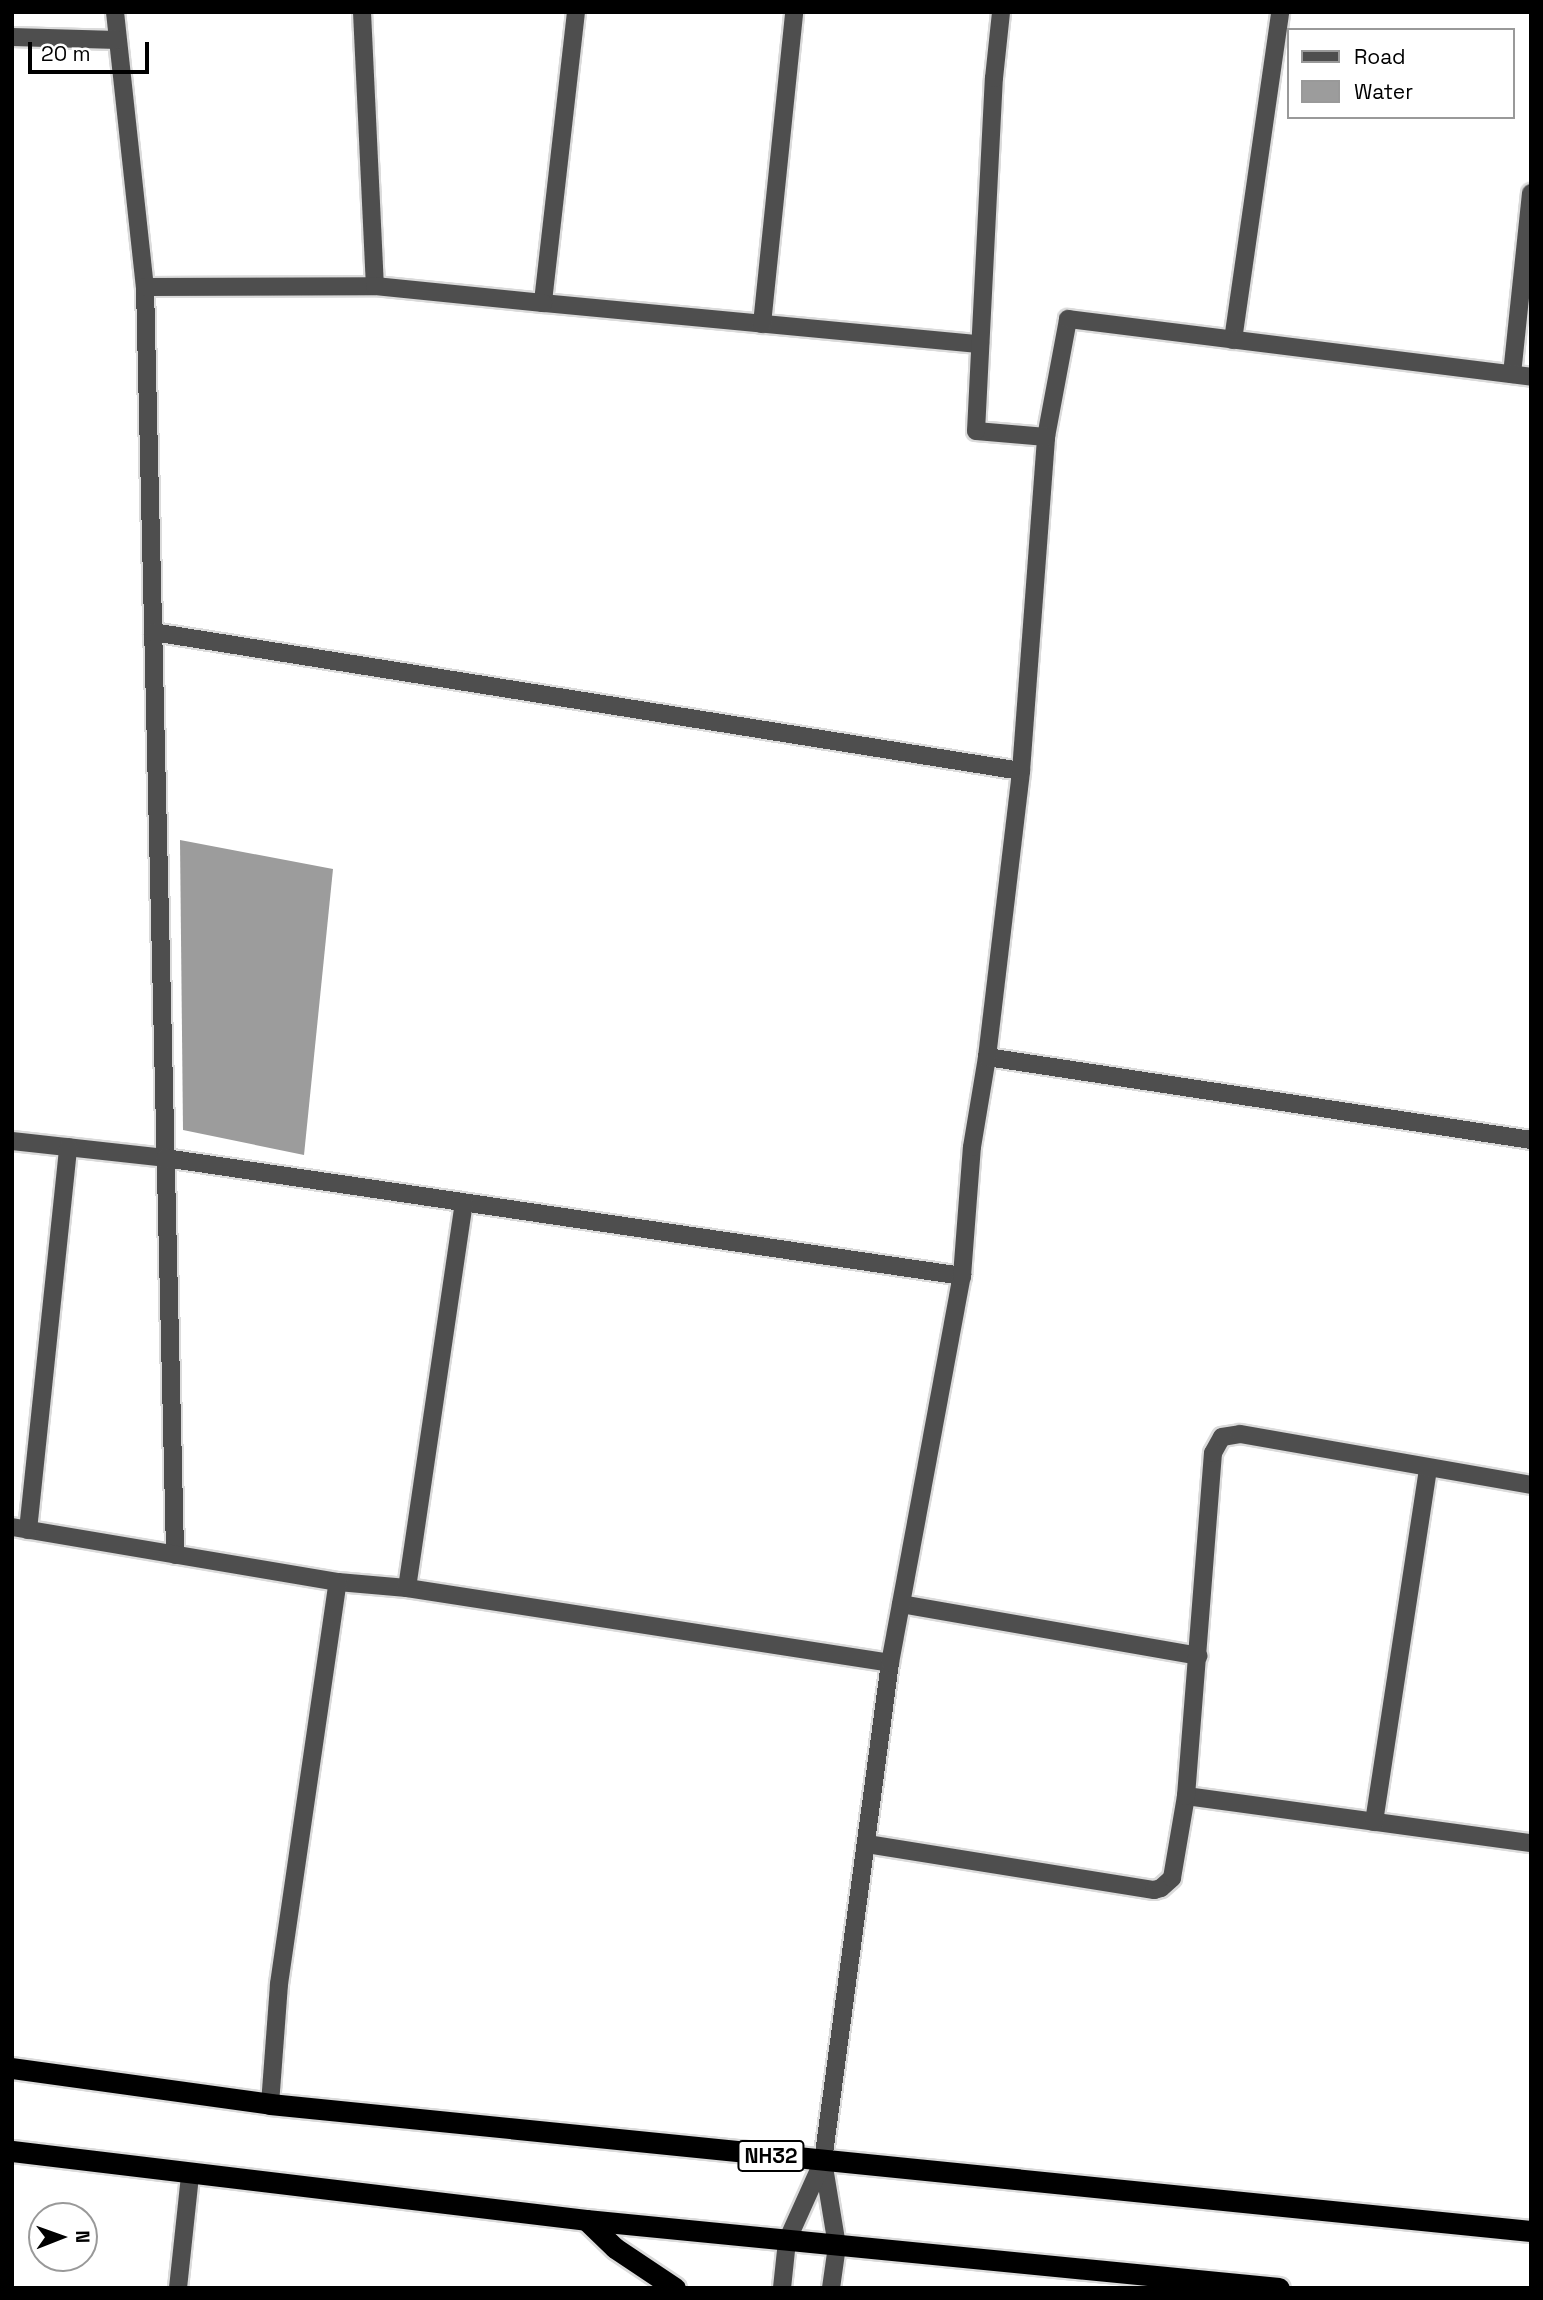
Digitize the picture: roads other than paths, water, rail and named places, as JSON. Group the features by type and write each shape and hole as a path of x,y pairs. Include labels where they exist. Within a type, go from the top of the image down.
{"highway":[{"name":"NH32","path":"12,2068 270,2104 1531,2231"},
{"path":"12,2151 190,2175 586,2220 1279,2288"},
{"path":"586,2220 615,2248 675,2288"}],"street":[{"path":"115,12 145,286 175,1555"},
{"path":"362,12 375,286"},
{"path":"543,303 576,12"},
{"path":"762,324 794,12"},
{"path":"1001,12 994,78 976,431 1046,437"},
{"path":"1233,340 1280,12"},
{"path":"12,37 117,40"},
{"path":"782,2288 787,2241 822,2161 891,1663 962,1276 972,1147 986,1057 1021,771 1046,437 1068,319 1522,375 1531,193"},
{"path":"145,286 375,286 980,344"},
{"path":"153,632 1021,771"},
{"path":"986,1057 1531,1140"},
{"path":"12,1141 164,1158 962,1276"},
{"path":"68,1147 20,1528 338,1581 407,1588 891,1663"},
{"path":"407,1588 464,1203"},
{"path":"867,1844 1154,1889 1166,1885 1172,1878 1186,1796 1213,1453 1222,1437 1240,1434 1531,1485"},
{"path":"1374,1822 1428,1469"},
{"path":"270,2104 279,1984 338,1581"},
{"path":"901,1604 1198,1656"},
{"path":"1186,1796 1531,1843"},
{"path":"822,2161 837,2246 831,2288"},
{"path":"178,2288 190,2175"}],"water":[{"path":"180,840 333,869 304,1155 183,1130"}]}
